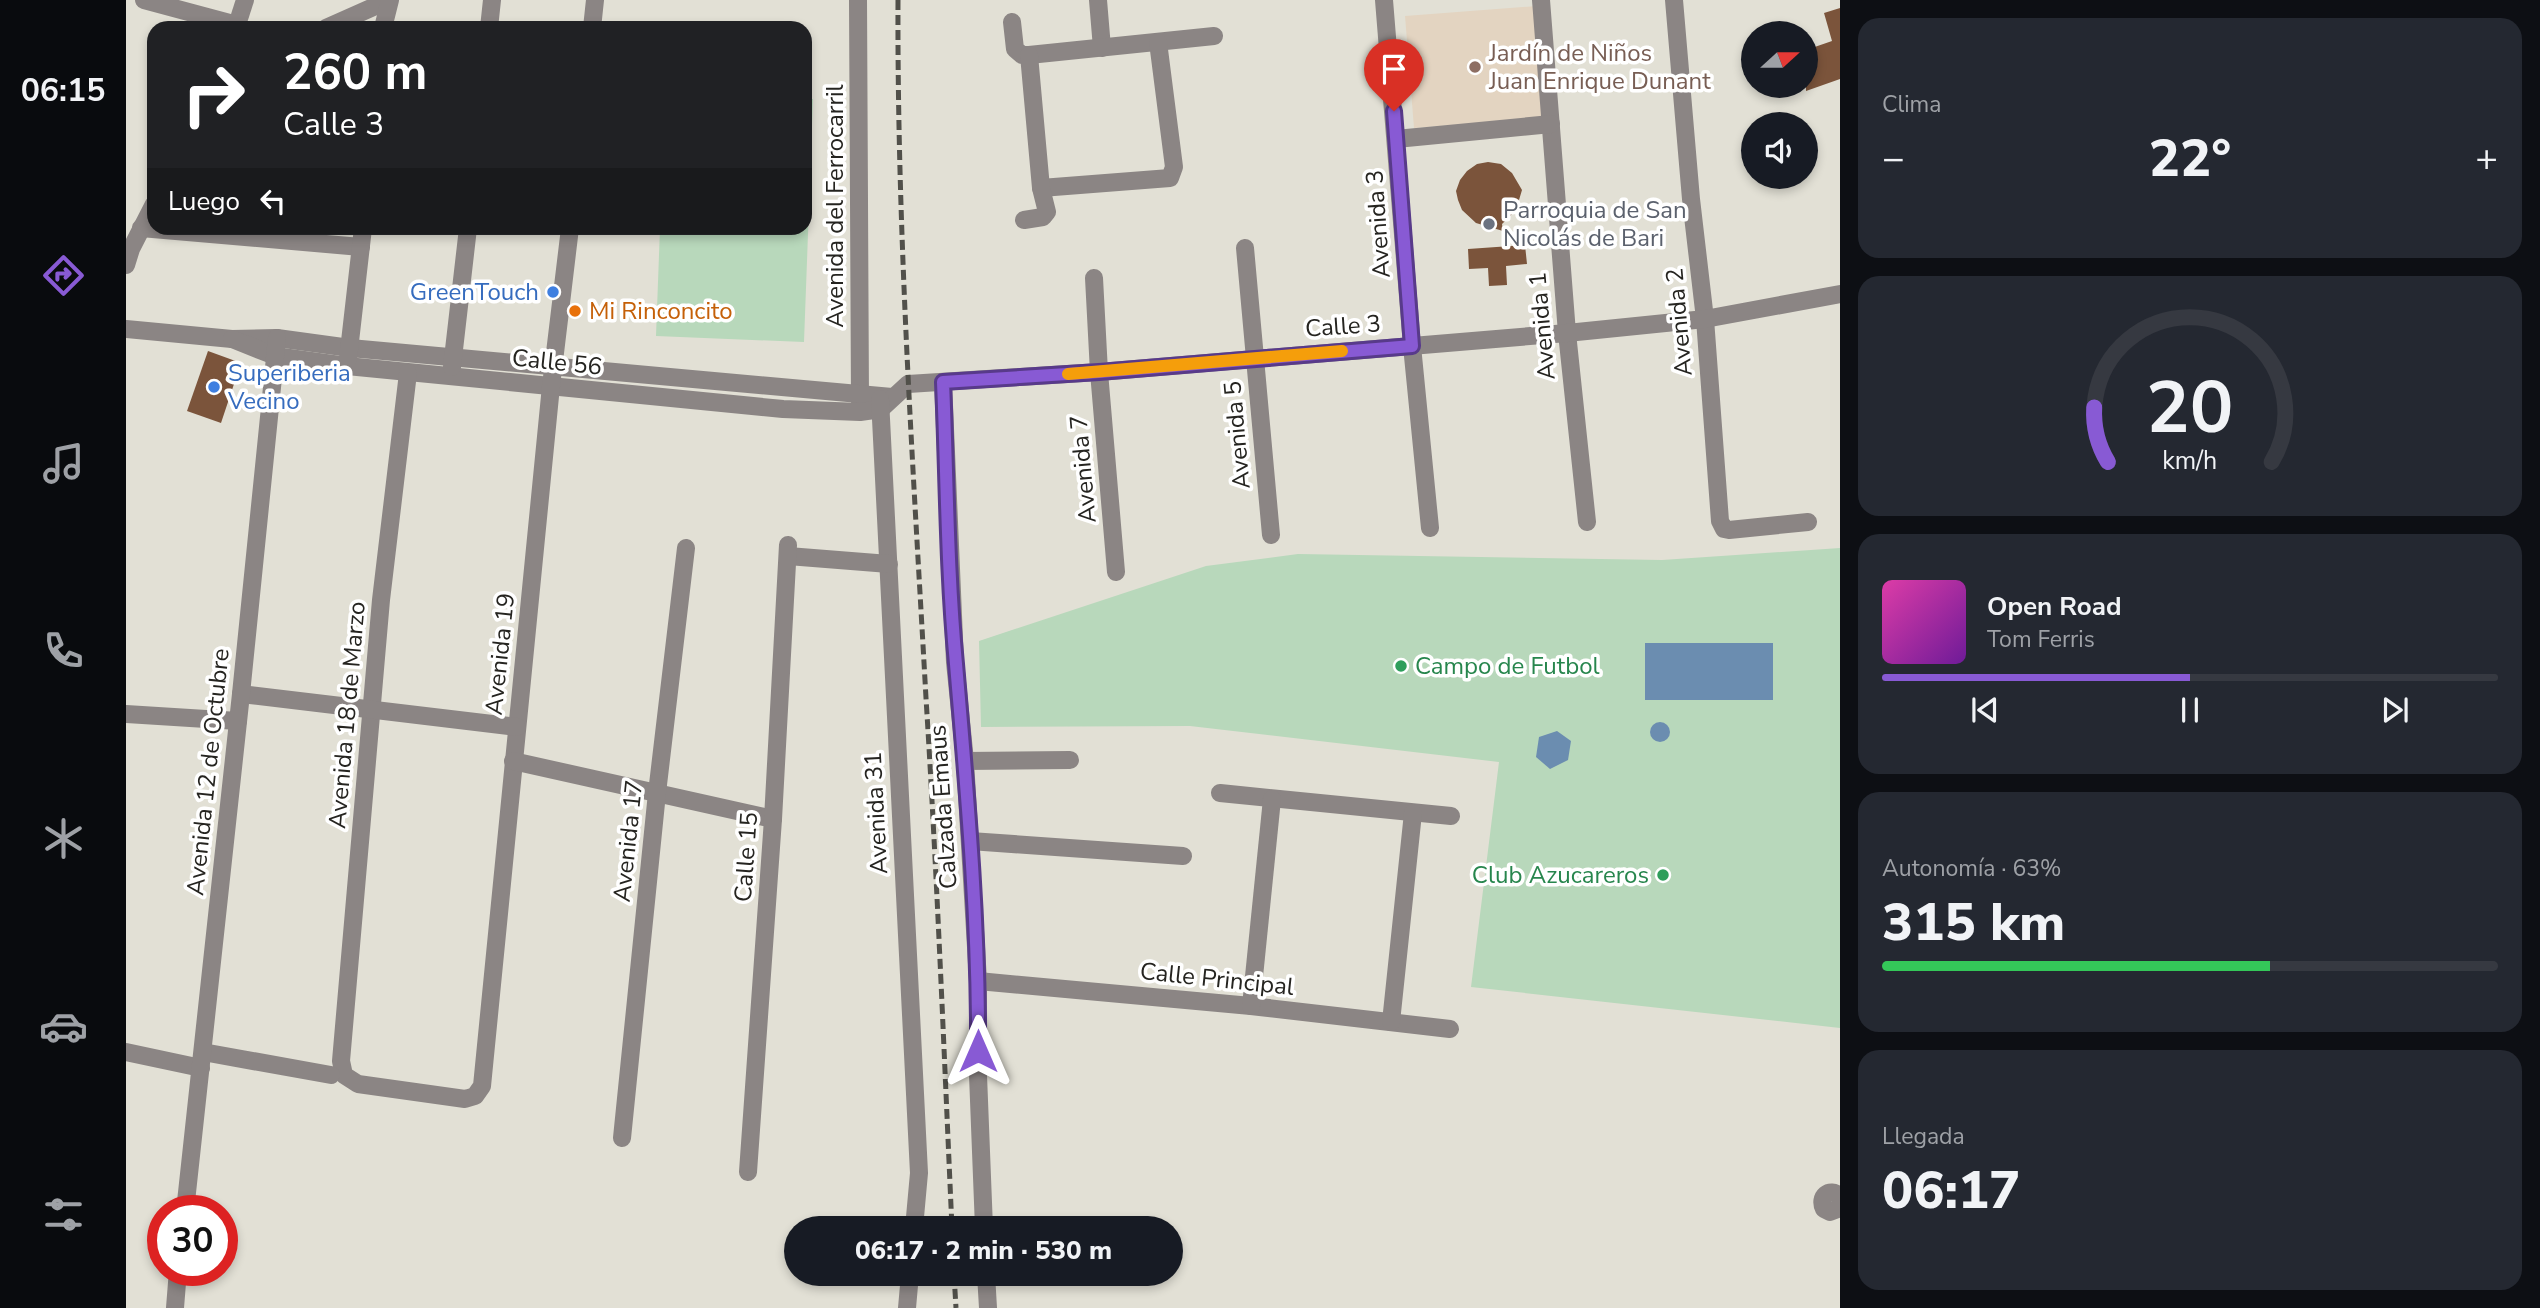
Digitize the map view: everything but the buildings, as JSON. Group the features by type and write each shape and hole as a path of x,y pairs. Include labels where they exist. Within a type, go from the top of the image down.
{"street":[{"path":"145,0 216,21"},
{"path":"238,21 245,0"},
{"path":"342,21 389,0"},
{"path":"384,21 389,0"},
{"path":"490,21 492,0"},
{"path":"593,21 595,0"},
{"name":"Avenida del Ferrocarril","path":"859,0 860,412"},
{"path":"1098,0 1102,48"},
{"name":"Avenida 3","path":"1384,0 1412,346 1430,528"},
{"name":"Avenida 1","path":"1541,0 1567,333 1587,522"},
{"name":"Avenida 2","path":"1674,0 1721,526 1729,530 1808,522"},
{"path":"1012,22 1015,49 1022,55 1214,36"},
{"path":"1041,188 1170,178 1174,167 1158,42"},
{"path":"1024,220 1043,217 1047,212 1041,188 1029,55"},
{"path":"1396,139 1551,124"},
{"path":"126,265 147,217"},
{"path":"141,228 147,229"},
{"path":"222,235 360,247"},
{"path":"348,357 362,235"},
{"path":"451,376 467,235"},
{"name":"Avenida 19","path":"336,1068 358,1084 465,1099 475,1096 482,1086 551,386 569,235"},
{"name":"Avenida 5","path":"1245,248 1271,535"},
{"name":"Avenida 7","path":"1094,278 1116,572"},
{"name":"Calle 3","path":"885,401 908,384 1099,372 1567,333 1704,318 1840,294"},
{"name":"Calle 56","path":"126,329 232,339 348,357 408,373 783,409 860,412 885,401"},
{"name":"Avenida 12 de Octubre","path":"187,1195 242,694 276,347"},
{"name":"Calle 56","path":"348,357 453,356 860,393 885,401"},
{"name":"Avenida 18 de Marzo","path":"336,1068 371,709 408,373"},
{"name":"Calzada Emaus","path":"943,382 955,662 965,761 978,981 978,1074 984,1216"},
{"name":"Avenida 31","path":"885,401 889,564 919,1173 915,1216"},
{"name":"Avenida 17","path":"622,1139 657,793 686,548"},
{"name":"Calle 15","path":"748,1172 773,818 788,550 889,564"},
{"path":"242,694 517,727"},
{"path":"126,714 238,721"},
{"path":"965,761 1070,760"},
{"path":"513,761 773,818"},
{"path":"1220,793 1451,816"},
{"path":"1251,1006 1272,799"},
{"path":"1391,1022 1413,813"},
{"path":"970,841 1183,856"},
{"name":"Calle Principal","path":"978,981 1251,1006 1450,1029"},
{"path":"126,1052 202,1060 336,1068"},
{"path":"1840,1196 1829,1192 1823,1196 1822,1203 1824,1209 1830,1212 1840,1208"},
{"path":"175,1308 177,1286"},
{"path":"907,1308 909,1286"},
{"path":"987,1286 988,1308"}],"shaded area":[{"name":"Jardín de Niños Juan Enrique Dunant","path":"1537,6 1546,118 1414,128 1405,16"}],"green space":[{"path":"660,235 808,235 804,342 656,336"},
{"name":"Club Azucareros","path":"1840,548 1840,1028 1471,987 1499,762 1190,726 981,727 979,641 1206,566 1298,554 1662,560"}],"water":[{"path":"1645,643 1773,643 1773,700 1645,700"},
{"path":"1660,722 1667,725 1670,732 1667,739 1660,742 1653,739 1650,732 1653,725"},
{"path":"1557,731 1571,741 1568,760 1550,769 1536,757 1539,737"}],"railway":[{"path":"898,0 900,175 907,349 934,830 951,1216"},
{"path":"955,1286 956,1308"}],"slow traffic":[{"path":"1068,374 1342,351"}],"place":[{"name":"Jardín de Niños Juan Enrique Dunant","path":"1475,67"},
{"name":"Parroquia de San Nicolás de Bari","path":"1489,224"},
{"name":"GreenTouch","path":"553,292"},
{"name":"Mi Rinconcito","path":"575,311"},
{"name":"Superiberia Vecino","path":"214,387"},
{"name":"Campo de Futbol","path":"1401,666"},
{"name":"Club Azucareros","path":"1663,875"}],"route":[{"path":"978,1051 978,981 965,761 955,662 943,382 1412,346 1394,111"}]}
